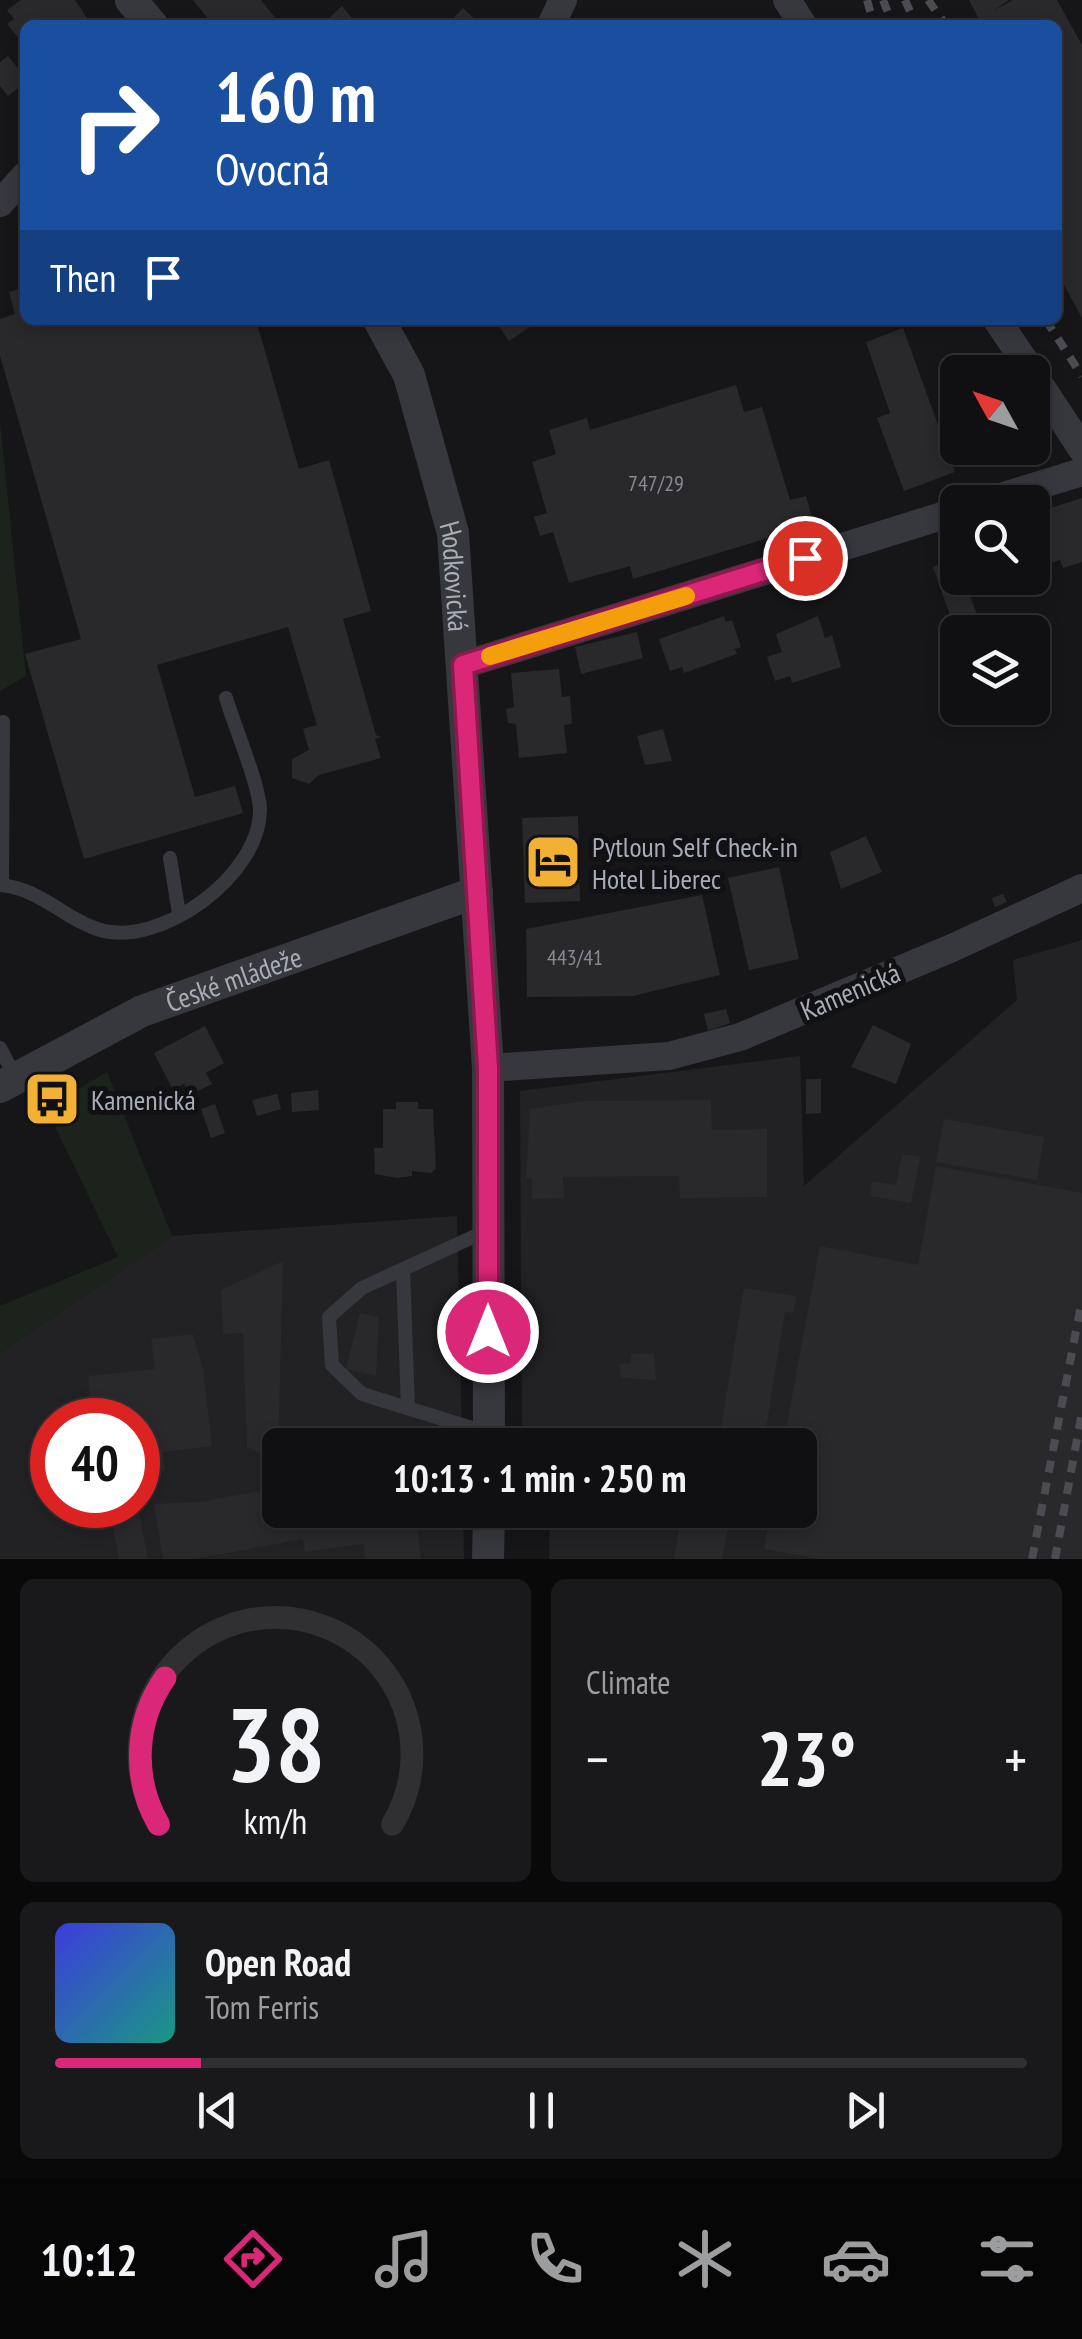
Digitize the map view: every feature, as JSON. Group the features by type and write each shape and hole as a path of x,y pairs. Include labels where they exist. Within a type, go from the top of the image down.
{"street":[{"path":"130,0 148,20"},
{"path":"0,203 20,181"},
{"name":"Hodkovická","path":"381,325 409,375 452,533 488,1068 488,1428"},
{"path":"1001,325 1020,355"},
{"path":"1050,400 1082,448"},
{"path":"1040,485 1082,472"},
{"path":"463,665 940,517"},
{"name":"Kamenická","path":"488,1068 669,1056 740,1037 952,948 1082,888"},
{"name":"České mládeže","path":"8,1083 142,1011 478,892"},
{"path":"488,1559 489,1528"}],"lane":[{"path":"3,722 1,884 41,894 98,929 138,932 214,895 238,867 255,832 260,808 226,698"},
{"path":"170,858 179,914"},
{"path":"0,1048 8,1083"},
{"path":"460,1428 362,1394 332,1364 328,1317 362,1288 487,1231"},
{"path":"403,1269 408,1408"}],"shaded area":[{"path":"0,422 26,676 0,691"},
{"path":"1082,940 1082,1559 549,1559 550,1528 817,1528 817,1428 522,1428 520,1091 800,1056 804,1186 1017,1000 1013,960"},
{"path":"107,1072 172,1236 0,1353 0,1306 118,1257 46,1108"},
{"path":"457,1216 462,1428 262,1428 262,1528 463,1528 464,1559 0,1559 0,1353 172,1236"}],"building":[{"path":"21,0 75,0 88,20 20,20 20,40 7,24 14,19 7,10"},
{"path":"193,0 261,0 277,20 209,20"},
{"path":"969,0 1009,0 993,11 1013,0 1057,0 1082,45 1082,318 1062,281 1062,20 979,20"},
{"path":"342,6 354,20 333,20 330,17"},
{"path":"463,8 476,20 452,20"},
{"path":"8,56 20,71 20,87 8,96 0,86 0,62"},
{"path":"20,289 20,325 257,325 299,469 329,460 343,509 371,611 343,619 376,735 381,737 375,739 381,758 319,775 309,784 292,778 292,759 309,750 303,729 317,725 288,627 157,665 195,797 235,786 243,813 84,859 25,654 81,639 0,356 0,319 15,314 9,292"},
{"path":"498,325 533,325 509,341"},
{"path":"903,328 940,430 940,465 952,465 955,472 904,491 877,418 890,413 866,342"},
{"path":"736,385 744,412 762,407 790,500 806,496 814,524 633,579 630,566 569,583 553,532 540,536 534,517 547,513 532,462 556,454 549,430 587,418 590,430"},
{"path":"1082,498 1082,562 1063,568 1060,560 1050,563 1050,508"},
{"path":"940,565 940,587 933,567"},
{"path":"943,595 970,595 977,615 950,615"},
{"path":"724,616 726,622 732,620 741,647 735,649 737,654 684,673 682,667 670,671 659,639"},
{"path":"818,616 825,638 832,635 841,667 792,683 790,676 775,681 767,657 782,652 776,634"},
{"path":"637,632 643,658 581,674 575,647"},
{"path":"559,669 562,697 570,696 572,724 564,725 567,753 519,758 516,724 508,723 506,709 514,707 511,673"},
{"path":"663,729 672,761 645,765 637,736"},
{"path":"578,816 580,901 525,903 522,818"},
{"path":"866,836 882,872 841,889 830,852"},
{"path":"779,867 799,959 749,970 728,878"},
{"path":"1003,894 1007,902 995,907 992,898"},
{"path":"702,895 720,975 633,996 527,997 526,929"},
{"path":"726,1009 730,1023 708,1031 704,1014"},
{"path":"873,1025 911,1044 896,1084 851,1067"},
{"path":"205,1026 224,1063 206,1073 212,1084 190,1095 184,1084 173,1090 154,1053"},
{"path":"806,1079 821,1079 821,1113 806,1114"},
{"path":"318,1090 319,1110 292,1112 291,1093"},
{"path":"277,1094 281,1109 257,1116 252,1100"},
{"path":"711,1100 712,1130 767,1129 767,1197 680,1198 679,1176 563,1177 564,1198 532,1199 532,1178 526,1178 530,1109 583,1101"},
{"path":"396,1102 418,1102 418,1109 433,1109 436,1169 431,1173 412,1171 412,1176 397,1178 375,1174 374,1148 383,1148 383,1109 396,1109"},
{"path":"215,1104 225,1133 211,1138 201,1109"},
{"path":"944,1119 1044,1137 1037,1180 936,1162"},
{"path":"902,1154 920,1157 911,1203 870,1196 872,1181 896,1185"},
{"path":"936,1166 1082,1193 1082,1559 818,1559 764,1549 768,1528 817,1528 817,1428 786,1428 820,1246 918,1265"},
{"path":"283,1261 279,1428 262,1428 262,1454 247,1447 243,1333 223,1334 221,1290"},
{"path":"744,1288 796,1296 793,1313 785,1312 766,1428 721,1427"},
{"path":"360,1313 379,1317 376,1376 346,1369"},
{"path":"193,1334 203,1369 212,1446 163,1452 165,1471 160,1472 160,1398 90,1398 88,1376 155,1369 151,1339"},
{"path":"654,1353 656,1380 621,1378 620,1364 631,1363 631,1354"},
{"path":"262,1490 262,1528 418,1528 421,1559 365,1559 364,1544 305,1552 303,1539 195,1559 163,1559 158,1528 160,1504 200,1502"},
{"path":"113,1528 142,1528 148,1559 119,1559"},
{"path":"679,1528 728,1528 722,1559 674,1559"}],"railway":[{"path":"867,0 873,20"},
{"path":"883,0 891,20"},
{"path":"905,0 914,20"},
{"path":"928,0 942,20"},
{"path":"1049,325 1082,376"},
{"path":"1032,1559 1082,1300"},
{"path":"1055,1559 1082,1412"}],"slow traffic":[{"path":"490,656 686,596"}],"place":[{"name":"Pytloun Self Check-in Hotel Liberec","path":"553,862"},
{"name":"Kamenická","path":"52,1099"}],"route":[{"path":"488,1332 488,1068 463,665 805,558"}]}
